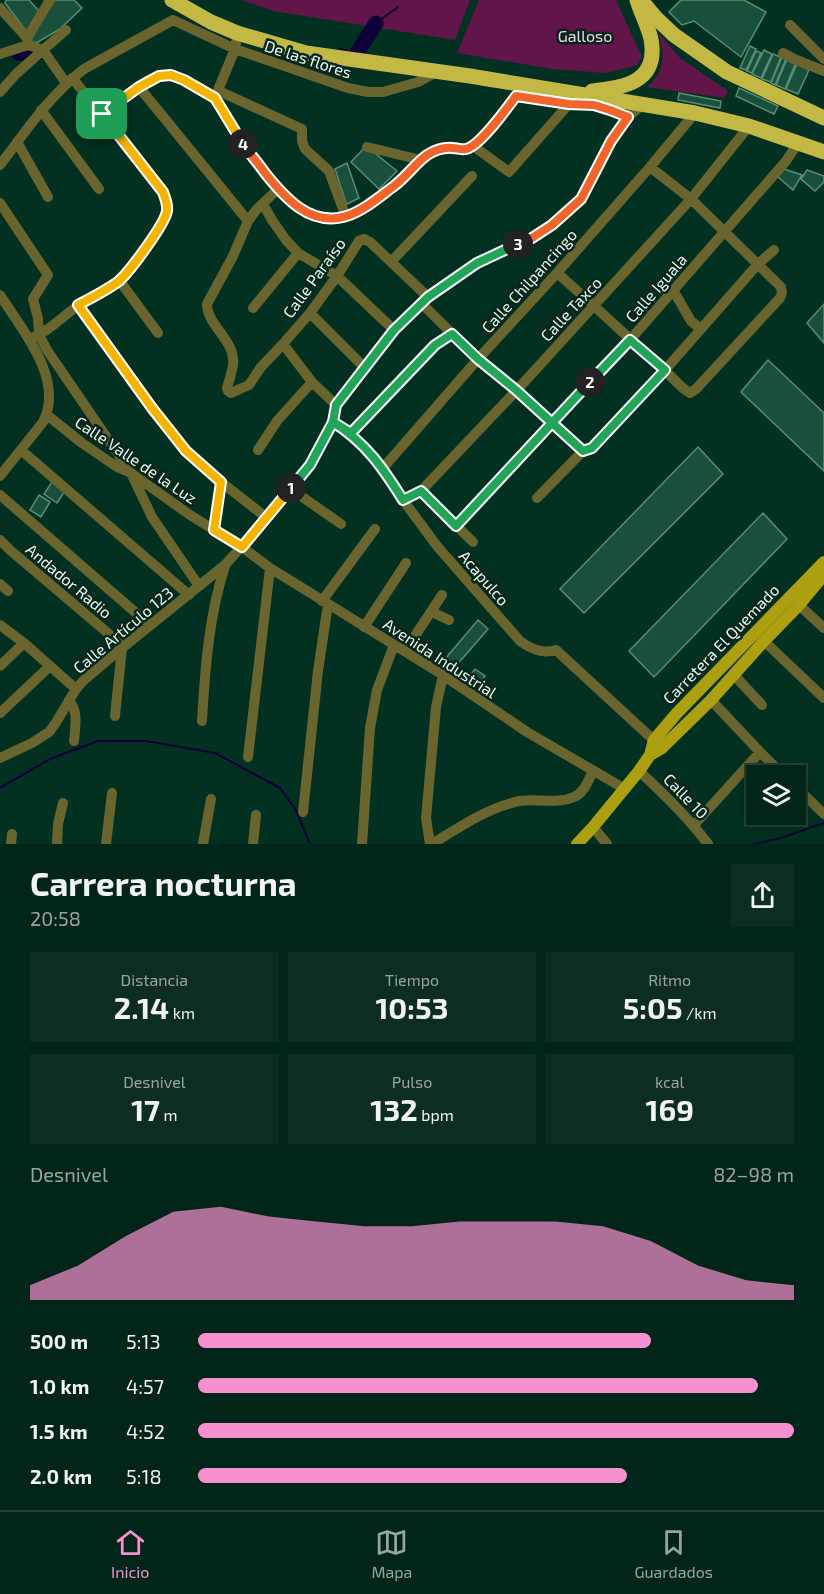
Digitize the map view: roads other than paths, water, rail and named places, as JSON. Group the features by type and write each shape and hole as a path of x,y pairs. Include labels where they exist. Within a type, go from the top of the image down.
{"highway":[{"path":"172,0 211,22 237,33 306,53 438,71 571,99 642,105 695,113 749,126 824,152"},
{"path":"571,99 631,84 640,79 648,69 652,53 651,38 639,0"},
{"path":"639,0 675,35 727,72 824,118"}],"main road":[{"name":"Carretera El Quemado","path":"577,844 639,771 685,705 824,562"},
{"name":"Carretera El Quemado","path":"658,744 711,700 824,575"}],"street":[{"path":"0,54 27,42 50,0"},
{"path":"0,8 27,42 44,50 102,114 163,192 167,202 167,212 163,223 119,280 78,305 35,337"},
{"name":"De las flores","path":"69,80 84,69 173,20 234,49 348,88 368,92 383,92 418,82 438,71"},
{"path":"790,25 824,58"},
{"path":"0,92 16,74 66,30"},
{"path":"237,33 234,49 217,94 245,146 278,189 297,207 314,216 330,219 346,217 396,185 421,160 434,151 448,148 466,149 473,146 516,96 571,99 628,117"},
{"path":"783,53 824,71"},
{"path":"102,114 139,87 159,76 171,75 302,129 302,141 306,149 328,171 346,217"},
{"path":"0,165 41,110 69,80"},
{"path":"139,87 248,221 278,189"},
{"path":"473,146 509,172 571,99"},
{"path":"242,547 310,465 333,422 336,405 394,330 425,301 477,263 532,238 566,213 581,199 611,141 628,117 642,105"},
{"path":"41,110 99,189"},
{"name":"Calle Chilpancingo","path":"383,468 557,273 695,113"},
{"name":"Calle Taxco","path":"403,500 421,491 595,306 691,199 749,126"},
{"path":"17,142 48,197"},
{"name":"Calle Iguala","path":"456,526 630,340 786,161 798,143"},
{"path":"367,147 421,160"},
{"path":"557,273 690,393 780,298 781,287 691,199 650,167"},
{"path":"391,262 472,176"},
{"path":"0,203 48,275 33,298 38,318 35,337 49,399 47,415 43,422 0,476"},
{"path":"264,204 272,220 298,253 337,276 394,330"},
{"name":"Calle Paraíso","path":"248,221 233,256 207,304 207,312 223,335 234,363 228,391 231,393 249,386 261,367 310,313 359,241 364,239 391,262 452,334 583,451"},
{"path":"537,498 583,451 592,448 665,370 758,264 774,250"},
{"path":"253,308 298,253"},
{"path":"119,280 158,333"},
{"path":"673,291 691,321 701,329"},
{"path":"0,295 47,350 131,473 152,517 199,586"},
{"path":"78,305 186,451 267,519"},
{"path":"310,313 365,368"},
{"path":"351,433 435,345 452,334"},
{"path":"283,344 312,382 336,405"},
{"path":"258,450 277,421 312,382"},
{"name":"Calle Valle de la Luz","path":"47,415 117,467 131,473 242,547"},
{"name":"Acapulco","path":"333,422 351,433 383,468 403,500 449,561 520,641 532,649 547,652 556,650 658,744"},
{"path":"21,450 189,595"},
{"path":"214,530 221,482"},
{"path":"291,489 341,524"},
{"path":"421,491 473,542"},
{"path":"0,495 150,625"},
{"path":"303,812 325,603 375,529"},
{"name":"Andador Radio","path":"0,540 116,640 122,648"},
{"name":"Calle Artículo 123","path":"0,758 49,732 76,689 87,677 225,565 242,547"},
{"name":"Avenida Industrial","path":"242,547 270,568 443,675 526,732 625,789"},
{"path":"364,627 406,563"},
{"path":"202,721 205,672 218,587 225,565"},
{"path":"248,757 270,568"},
{"path":"405,651 442,595"},
{"path":"799,605 824,628"},
{"path":"432,612 449,620"},
{"path":"0,625 76,689"},
{"path":"764,641 824,698"},
{"path":"0,666 24,643"},
{"path":"362,844 370,728 376,690 394,645"},
{"path":"115,716 122,648"},
{"path":"0,713 50,666"},
{"path":"443,675 436,707 426,818 431,844 474,818 516,801 567,800 576,797 582,792 592,771"},
{"path":"734,675 762,705"},
{"path":"69,700 75,707 76,714 74,741"},
{"path":"711,700 773,765"},
{"path":"694,825 760,752"},
{"name":"Calle 10","path":"639,771 694,825 708,844"},
{"path":"106,844 112,793"},
{"path":"806,797 824,814"},
{"path":"203,844 211,799"},
{"path":"57,844 58,824 63,803"},
{"path":"253,844 256,815"},
{"path":"593,827 606,844"}],"waterway":[{"path":"376,23 398,7"},
{"path":"341,56 353,59 376,23"},
{"path":"18,53 38,53"},
{"path":"0,788 50,759 98,741 146,741 215,753 280,788 296,810 310,844"},
{"path":"754,844 781,838 824,823"}],"park label":[{"name":"Galloso","path":"585,36"}]}
